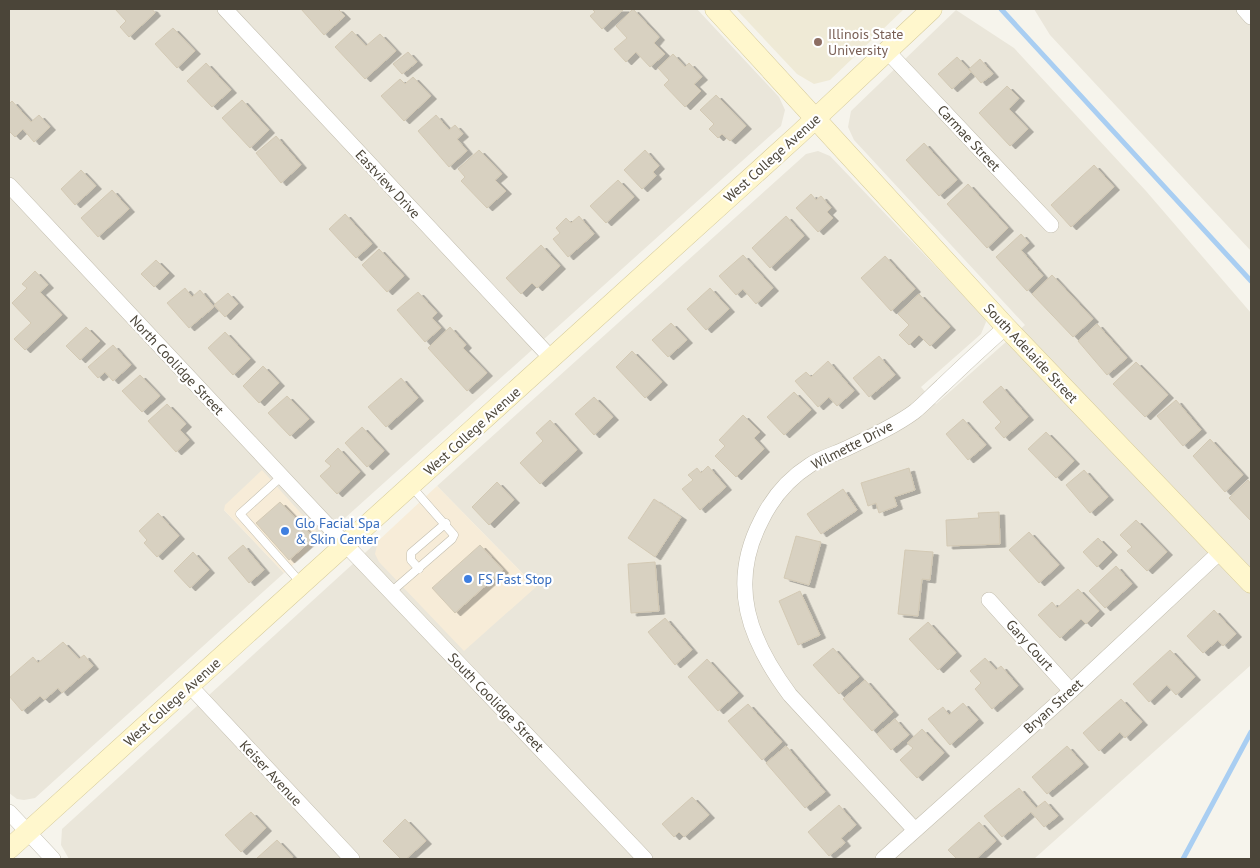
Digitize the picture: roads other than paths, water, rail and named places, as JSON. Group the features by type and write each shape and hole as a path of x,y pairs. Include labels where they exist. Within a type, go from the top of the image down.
{"main road":[{"name":"South Adelaide Street","path":"715,9 1006,327 1251,583"},
{"name":"West College Avenue","path":"9,849 411,486 932,9"}],"street":[{"name":"Eastview Drive","path":"225,9 551,358"},
{"path":"1244,9 1251,17"},
{"name":"Carmae Street","path":"888,51 1051,225"},
{"name":"North Coolidge Street","path":"9,185 346,545"},
{"name":"Wilmette Drive","path":"915,830 790,695 775,675 763,656 754,630 745,600 743,571 752,538 766,509 786,483 811,464 881,431 915,411 1006,327"},
{"name":"South Coolidge Street","path":"346,545 645,859"},
{"name":"Bryan Street","path":"883,859 1071,691 1221,551"},
{"name":"Gary Court","path":"989,600 1071,691"},
{"name":"Keiser Avenue","path":"190,686 352,859"},
{"path":"9,812 53,859"}],"lane":[{"path":"283,476 240,514 302,584"},
{"path":"391,592 452,539 453,531 411,486"},
{"path":"418,569 411,560 412,553 446,523"}],"waterway":[{"path":"1001,9 1251,281"},
{"path":"1183,859 1251,732"}],"place":[{"name":"Illinois State University","path":"818,42"},
{"name":"Glo Facial Spa & Skin Center","path":"285,531"},
{"name":"FS Fast Stop","path":"468,579"}]}
